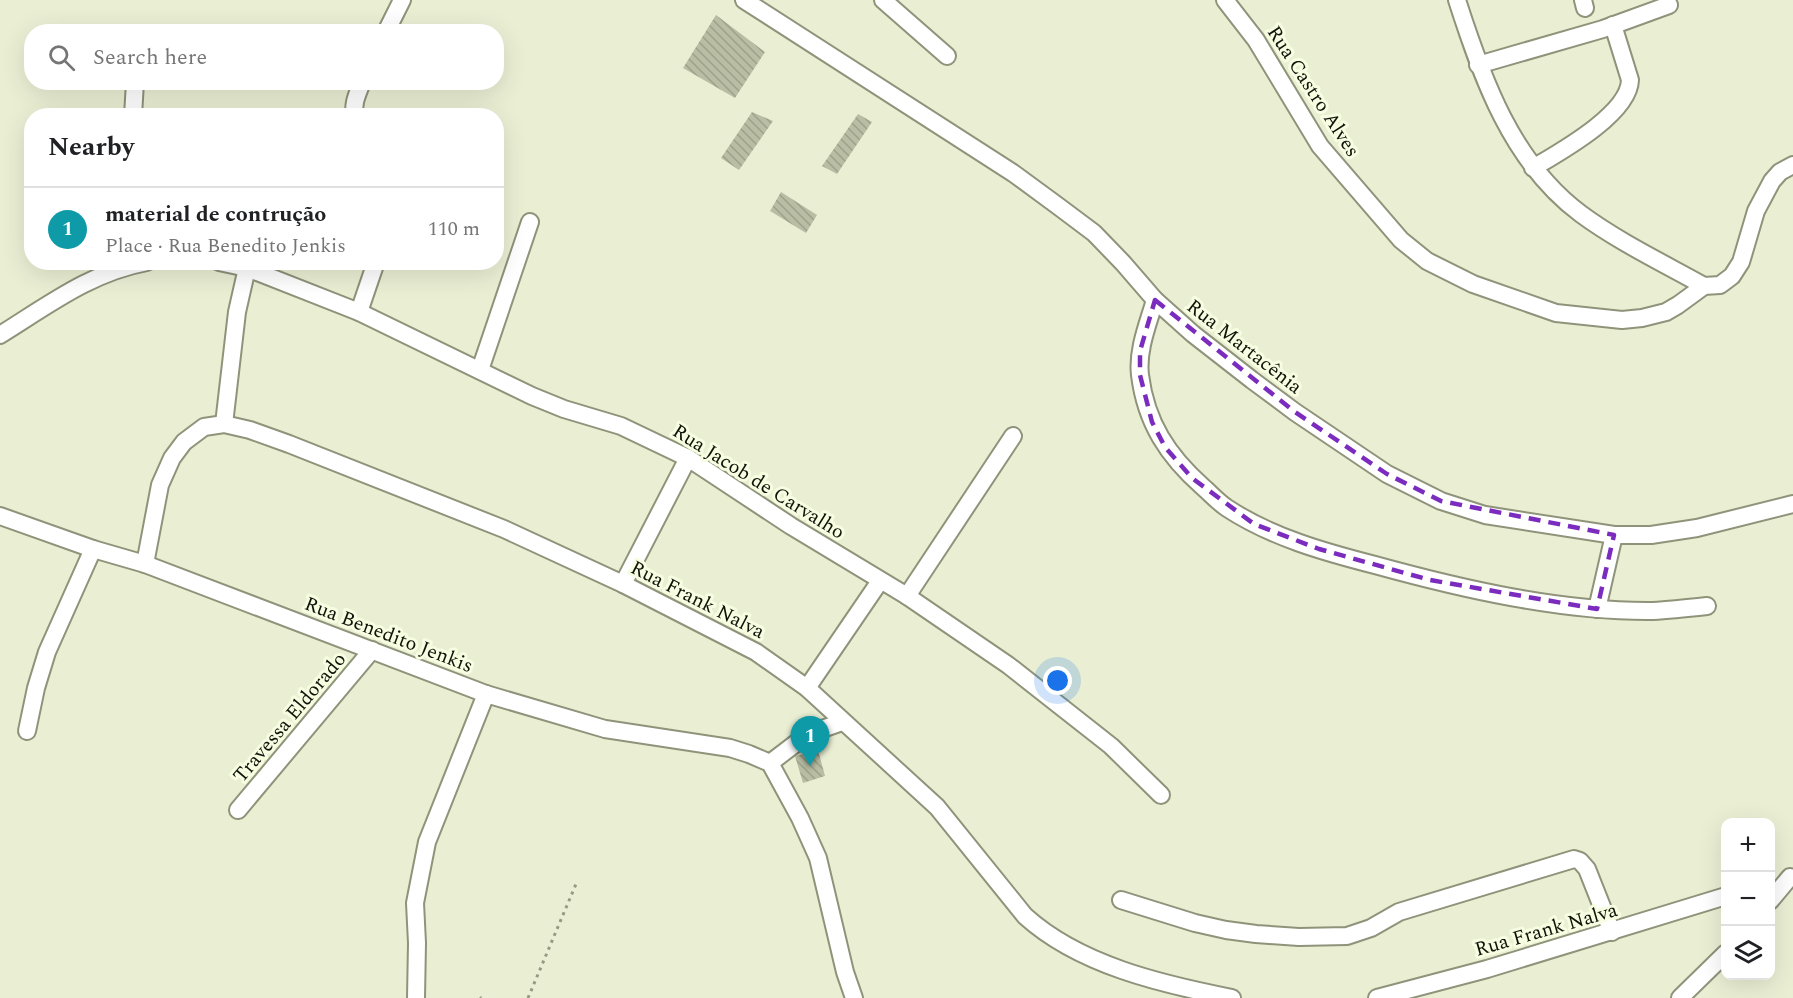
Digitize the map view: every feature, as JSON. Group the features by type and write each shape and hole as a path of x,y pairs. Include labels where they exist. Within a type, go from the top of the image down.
{"street":[{"path":"390,24 402,0"},
{"name":"Rua Martacênia","path":"744,0 1012,173 1058,206 1094,233 1155,300 1193,334 1286,406 1396,479 1441,501 1485,515 1614,535 1651,535 1697,528 1793,504"},
{"path":"883,0 947,56"},
{"name":"Rua Castro Alves","path":"1225,0 1256,40 1320,146 1401,240 1428,261 1473,284 1556,313 1622,320 1642,318 1666,312 1704,286 1720,285 1732,276 1741,262 1756,211 1765,193 1780,172 1793,165"},
{"path":"1457,0 1478,65 1506,124 1533,168 1552,189 1580,213 1605,230 1704,286"},
{"path":"1478,65 1613,25 1669,5"},
{"path":"1533,168 1580,141 1624,100 1630,89 1630,80 1613,25"},
{"path":"133,108 135,90"},
{"path":"355,108 360,90"},
{"path":"480,370 530,222"},
{"path":"0,335 70,291 114,270"},
{"path":"145,564 160,485 172,458 184,442 204,427 224,424 237,312 247,270"},
{"name":"Rua Jacob de Carvalho","path":"252,270 359,312 532,396 564,409 621,426 688,458 756,504 908,596 1008,665 1111,746 1161,795"},
{"path":"359,312 373,270"},
{"path":"1155,300 1140,351 1140,375 1152,422 1165,447 1192,478 1225,507 1254,524 1293,540 1374,565 1461,586 1598,609 1653,611 1707,606"},
{"name":"Rua Frank Nalva","path":"224,424 250,430 289,444 504,529 624,584 756,652 807,688 937,807 1025,916 1042,932 1066,947 1100,962 1142,976 1232,998"},
{"path":"908,596 1013,436"},
{"path":"624,584 688,458"},
{"name":"Rua Benedito Jenkis","path":"0,516 93,549 145,564 486,694 605,729 730,748 749,753 770,763"},
{"path":"1598,609 1614,535"},
{"path":"27,731 36,688 47,652 93,549"},
{"path":"807,688 880,581"},
{"name":"Travessa Eldorado","path":"238,810 372,650"},
{"path":"416,998 415,903 421,867 427,843 486,694"},
{"path":"842,722 808,734 770,763 800,818 818,858 845,972 854,998"},
{"path":"1121,900 1226,930 1328,938 1347,936 1371,928 1399,912 1565,861 1580,861 1587,869 1612,932"},
{"path":"1775,881 1791,876"},
{"path":"1775,895 1791,876"},
{"name":"Rua Frank Nalva","path":"1377,998 1486,969 1721,897"},
{"path":"1680,998 1721,957"}],"path":[{"path":"528,998 576,884"}],"highlighted area":[{"path":"1155,300 1295,412 1387,474 1441,501 1614,535 1597,609 1430,580 1319,549 1254,524 1192,478 1165,447 1152,422 1140,375 1140,351"}],"building":[{"path":"716,15 765,52 735,98 683,68"},
{"path":"752,112 773,121 739,170 721,158"},
{"path":"858,114 872,122 837,174 822,166"},
{"path":"781,192 817,215 806,233 770,211"},
{"path":"818,750 825,776 803,783 795,756"}],"place":[{"name":"material de contrução","path":"810,766"}]}
